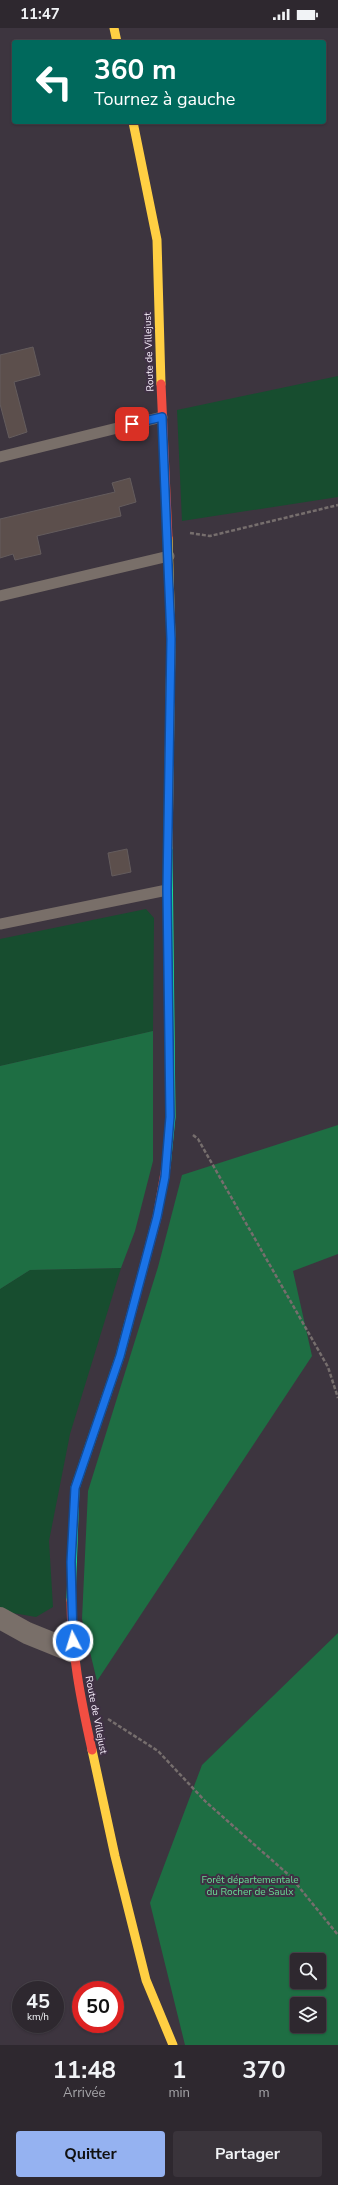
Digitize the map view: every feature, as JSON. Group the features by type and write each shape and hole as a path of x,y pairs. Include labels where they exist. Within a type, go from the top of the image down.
{"main road":[{"path":"114,28 117,40"},
{"name":"Route de Villejust","path":"133,124 157,240 162,417 169,556 171,639 167,890 170,1117 165,1177 157,1217 120,1356 75,1488 71,1562 71,1619 81,1701 115,1856 146,1980 173,2045"}],"street":[{"path":"0,1618 27,1633 74,1652"}],"lane":[{"path":"0,457 162,417"},
{"path":"0,596 169,556"},
{"path":"0,924 84,905 167,890"}],"path":[{"path":"168,530 210,536 338,505"},
{"path":"170,1117 198,1139 328,1367 338,1398"},
{"path":"81,1701 158,1751 206,1802 290,1876 338,1935"}],"green space":[{"path":"338,376 338,497 182,521 177,410"},
{"path":"146,909 154,918 153,1031 0,1066 0,939"},
{"path":"153,1031 153,1161 135,1231 121,1268 30,1270 0,1289 0,1066"},
{"path":"338,1125 338,1254 293,1271 312,1356 97,1681 82,1619 88,1491 158,1267 182,1175"},
{"path":"121,1268 70,1434 49,1541 53,1607 36,1617 7,1612 0,1608 0,1289 30,1270"},
{"name":"Forêt départementale du Rocher de Saulx","path":"338,1633 338,2045 185,2045 150,1903 202,1765"}],"building":[{"path":"33,347 40,375 14,382 27,432 9,438 0,404 0,355"},
{"path":"130,478 136,502 119,507 121,516 37,536 41,554 15,560 13,554 0,558 0,519 115,492 112,483"},
{"path":"127,849 131,872 112,876 108,853"}],"traffic: fast":[{"path":"166,1167 171,1117 168,848"},
{"path":"71,1600 75,1488 120,1356 129,1322"}],"traffic: slow":[{"path":"114,28 117,40"},
{"path":"133,124 157,240 161,384"},
{"path":"168,538 171,639 168,848"},
{"path":"92,1750 115,1856 146,1980 173,2045"}],"traffic: jam":[{"path":"161,384 168,538"},
{"path":"129,1322 157,1217 166,1167"},
{"path":"71,1600 71,1619 77,1676 92,1750"}],"route":[{"path":"73,1641 71,1619 71,1562 75,1488 120,1356 157,1217 165,1177 170,1117 167,890 171,639 168,530 162,417 132,424"}]}
